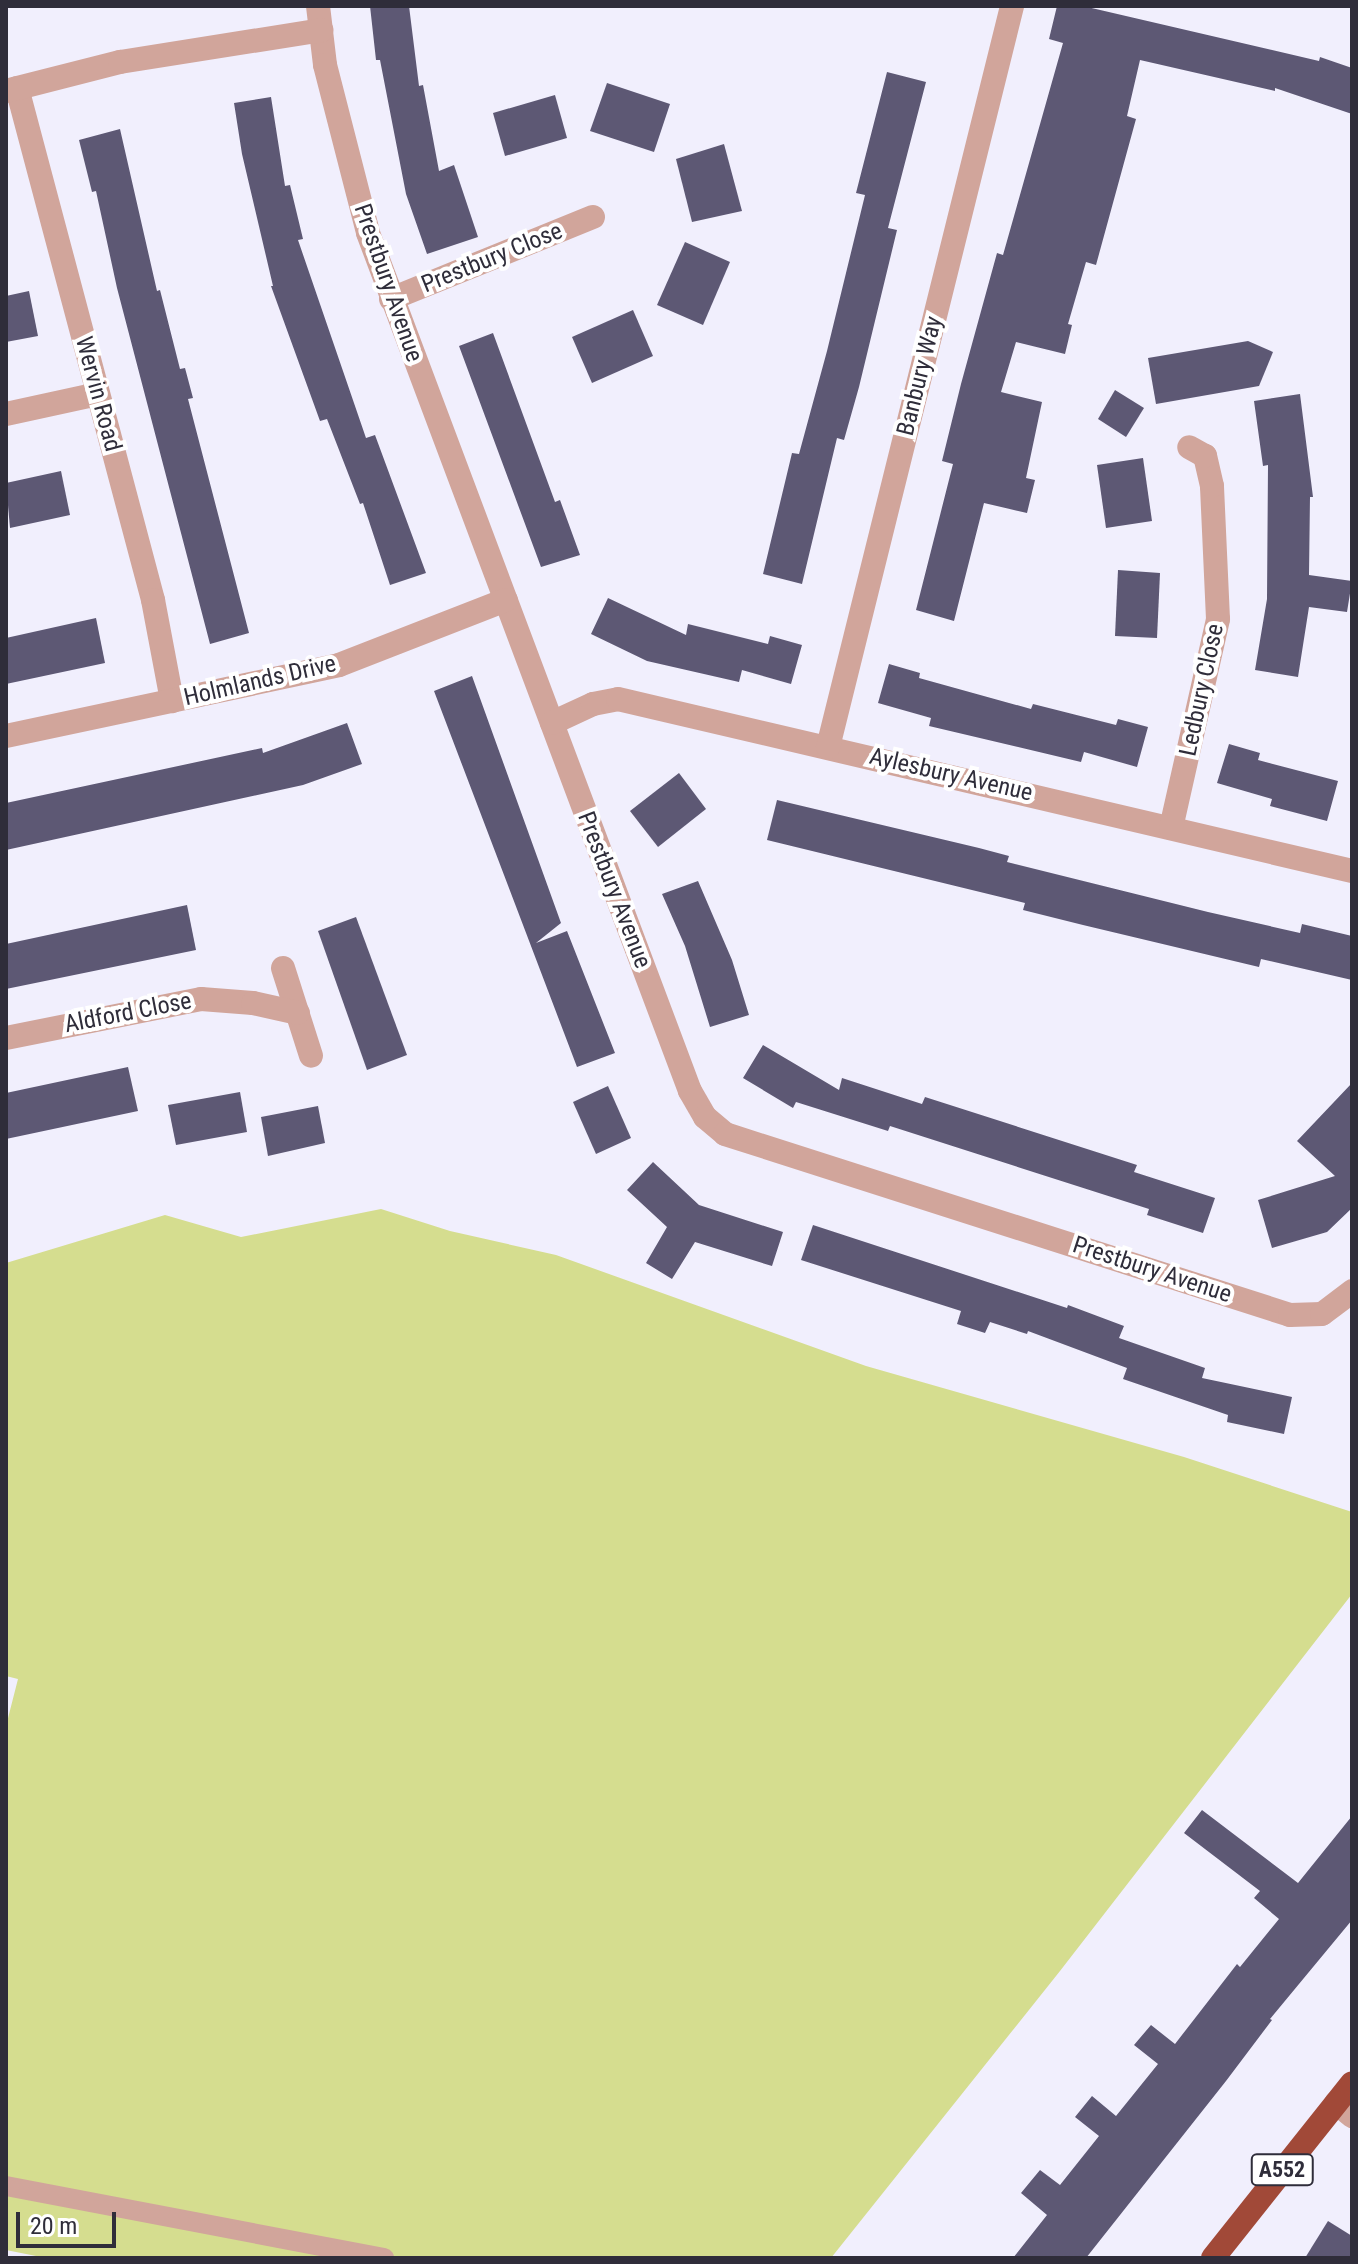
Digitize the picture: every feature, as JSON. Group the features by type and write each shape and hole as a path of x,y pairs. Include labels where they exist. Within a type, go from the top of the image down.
{"highway":[{"name":"A552","path":"1213,2258 1344,2110 1352,2083"}],"street":[{"name":"Banbury Way","path":"828,747 1012,6"},
{"name":"Wervin Road","path":"172,701 153,600 12,89 319,18"},
{"name":"Prestbury Avenue","path":"319,18 343,142 368,233 391,299 690,1091 705,1117 725,1134 1290,1315 1322,1314 1352,1291"},
{"name":"Prestbury Close","path":"391,299 593,217"},
{"path":"6,414 98,394"},
{"name":"Ledbury Close","path":"1171,828 1218,619 1212,486 1203,448"},
{"name":"Holmlands Drive","path":"6,736 339,665 506,600"},
{"name":"Aylesbury Avenue","path":"552,723 593,704 618,699 1352,871"},
{"path":"283,968 311,1056"},
{"name":"Aldford Close","path":"6,1038 201,999 253,1003 298,1013"}],"lane":[{"path":"6,2186 384,2258"}],"green space":[{"path":"381,1209 450,1231 556,1255 866,1366 1184,1457 1352,1512 1352,1594 1060,1971 831,2258 46,2258 6,2250 6,1726 18,1679 6,1676 6,1263 165,1215 241,1237"}],"building":[{"path":"370,6 409,6 419,86 423,85 439,171 454,165 478,237 427,254 406,194 380,60 376,60"},
{"path":"1057,6 1083,6 1319,61 1320,57 1352,68 1352,114 1275,88 1275,91 1140,60 1127,116 1136,119 1096,265 1086,262 1068,324 1072,325 1065,354 1016,342 1001,392 1042,402 1026,478 1035,480 1027,513 984,503 954,621 916,610 953,464 942,461 961,384 997,253 1003,255 1063,43 1049,39"},
{"path":"887,72 926,82 888,228 897,230 859,387 844,440 837,438 802,584 763,574 792,453 799,454 827,351 865,195 856,193"},
{"path":"607,83 670,104 654,152 590,131"},
{"path":"555,95 567,138 505,156 493,113"},
{"path":"271,97 285,186 290,185 303,239 298,240 366,438 375,435 426,573 390,585 363,503 360,504 327,419 320,421 271,286 234,103"},
{"path":"120,129 157,291 160,290 180,369 185,368 193,398 188,399 249,633 210,644 117,288 96,191 92,192 79,140"},
{"path":"724,144 742,211 692,222 676,159"},
{"path":"685,242 730,262 703,325 657,305"},
{"path":"29,291 38,336 6,342 6,296"},
{"path":"633,310 653,356 592,383 572,337"},
{"path":"493,333 555,502 560,500 580,555 541,567 459,346"},
{"path":"1248,341 1273,352 1259,386 1156,404 1148,358"},
{"path":"1115,390 1144,408 1126,437 1098,419"},
{"path":"1300,394 1313,497 1310,497 1309,575 1352,581 1347,612 1309,607 1298,677 1255,670 1267,599 1268,465 1263,466 1254,401"},
{"path":"1143,458 1152,521 1106,528 1097,465"},
{"path":"61,471 70,515 10,528 6,483"},
{"path":"1118,570 1160,573 1157,638 1115,636"},
{"path":"608,598 686,635 688,624 768,644 770,636 802,645 791,684 742,670 739,682 647,661 591,634"},
{"path":"96,618 105,663 6,684 6,638"},
{"path":"889,664 920,673 919,678 1031,709 1033,704 1116,725 1118,719 1148,727 1137,767 1084,752 1081,762 929,726 931,718 878,703"},
{"path":"472,676 561,923 536,943 567,931 615,1053 577,1067 434,691"},
{"path":"347,723 362,764 303,785 6,850 6,803 262,748 263,753"},
{"path":"1229,744 1260,753 1258,760 1338,781 1327,821 1270,806 1272,799 1217,783"},
{"path":"679,773 706,809 658,847 630,811"},
{"path":"777,800 979,848 1009,856 1007,862 1208,912 1300,933 1302,924 1352,936 1352,980 1261,959 1259,967 1083,925 1023,910 1025,903 767,840"},
{"path":"698,881 732,960 749,1015 710,1027 685,946 662,894"},
{"path":"187,905 196,950 6,989 6,944"},
{"path":"356,917 407,1055 367,1070 318,931"},
{"path":"763,1045 839,1090 842,1078 922,1104 925,1097 1137,1165 1134,1172 1215,1198 1203,1233 1147,1215 1149,1209 890,1126 888,1131 796,1102 793,1108 743,1078"},
{"path":"128,1067 138,1111 6,1139 6,1093"},
{"path":"1352,1083 1352,1208 1327,1232 1272,1248 1258,1200 1335,1176 1297,1141"},
{"path":"608,1086 631,1138 596,1154 573,1102"},
{"path":"240,1092 247,1132 176,1145 168,1105"},
{"path":"318,1106 325,1143 268,1156 261,1117"},
{"path":"653,1162 699,1205 783,1232 772,1266 695,1242 672,1279 646,1263 667,1227 627,1190"},
{"path":"813,1225 1067,1308 1068,1305 1124,1326 1119,1338 1205,1368 1202,1378 1292,1397 1284,1434 1227,1422 1228,1415 1123,1379 1127,1368 1028,1331 1027,1334 990,1322 985,1333 957,1324 961,1311 801,1260"},
{"path":"1202,1810 1298,1883 1352,1816 1352,1920 1270,2019 1226,2081 1086,2258 1013,2258 1047,2215 1021,2193 1040,2170 1060,2185 1099,2136 1075,2117 1092,2096 1116,2116 1158,2064 1134,2045 1151,2025 1175,2044 1237,1964 1240,1967 1279,1919 1254,1898 1260,1891 1184,1833"},
{"path":"1328,2221 1352,2236 1352,2258 1305,2258"}]}
